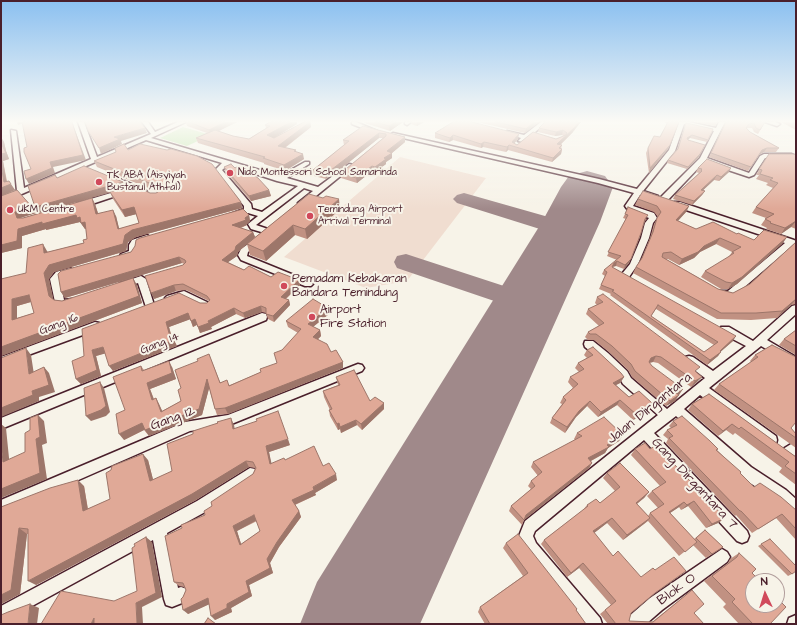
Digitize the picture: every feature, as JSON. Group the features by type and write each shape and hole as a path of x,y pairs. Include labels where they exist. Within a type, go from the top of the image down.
{"street":[{"path":"16,151 21,192"},
{"path":"92,151 95,160"},
{"path":"1,201 115,151"},
{"path":"188,151 302,186 320,190"},
{"path":"466,151 592,179 639,192 794,243"},
{"path":"616,270 630,277 641,245 645,238 649,223 653,218 651,215 629,206 672,151"},
{"path":"664,199 703,159 705,151"},
{"path":"780,151 793,158"},
{"path":"703,159 749,175 752,174 762,157 793,158"},
{"path":"297,208 359,158"},
{"path":"226,163 218,170 248,206 248,210"},
{"path":"280,179 306,163"},
{"path":"82,165 149,193"},
{"path":"302,186 263,215 252,226 271,229 242,255 244,258 308,284"},
{"path":"69,208 136,188"},
{"path":"222,218 248,210 263,215"},
{"path":"114,258 133,251 132,245 135,242 158,235"},
{"path":"712,288 725,295 731,294 794,243"},
{"name":"Gang 16","path":"78,268 59,274 54,279 62,303 65,304 85,298"},
{"path":"113,289 144,278 153,304 184,294 206,305"},
{"name":"Jalan Dirgantara","path":"594,624 531,548 526,536 530,526 645,432 672,412 692,391 714,378 757,343 796,308"},
{"name":"Gang 14","path":"1,424 262,317"},
{"name":"Gang 16","path":"1,361 105,322"},
{"path":"714,324 796,362"},
{"path":"589,344 623,374 627,381 672,412 746,472 781,495 796,508"},
{"path":"682,355 714,378"},
{"name":"Gang 12","path":"1,506 189,426 229,420 358,368"},
{"path":"692,391 794,446"},
{"name":"Gang Dirgantara 7","path":"645,432 742,536"},
{"path":"1,615 202,506 250,474"},
{"path":"159,530 172,600 181,595"},
{"name":"Blok O","path":"633,624 656,604 722,557"}],"shaded area":[{"path":"400,157 486,178 407,281 366,288 284,257"}],"building":[{"path":"1,151 5,151 6,153 1,154"},
{"path":"82,151 83,155 50,162 52,168 26,179 24,171 31,169 24,152"},
{"path":"179,151 197,156 212,164 241,202 132,230 125,235 123,244 49,265 44,273 49,296 54,300 62,301 133,278 139,296 1,347 1,279 26,273 28,248 43,244 44,253 84,243 83,240 87,239 85,222 81,223 80,217 77,218 76,215 18,229 17,241 1,245 1,196 17,190 32,207 15,212 17,218 23,218 92,198 96,214 113,210 118,229 139,223 134,207 122,210 110,192 133,185 150,193 156,193 158,192 157,186 94,161 116,152","holes":["29,295 34,313 12,320 12,299"]},
{"path":"244,151 294,151 303,154 284,165 263,158 265,157"},
{"path":"336,151 355,151 325,173 313,170"},
{"path":"368,151 387,151 392,153 384,158 386,159 375,167 372,166 356,178 341,173"},
{"path":"530,151 560,151 553,158"},
{"path":"648,151 665,151 650,168"},
{"path":"676,151 702,151 688,167 668,160"},
{"path":"712,151 761,151 751,167 711,153"},
{"path":"769,154 796,155 796,221 785,228 770,223 771,222 765,219 774,214 756,207 778,183 770,180 773,178 760,174 762,170 759,169"},
{"path":"707,159 731,168 721,177 717,175 701,190 705,191 694,201 675,195 702,171 702,169 698,168"},
{"path":"231,164 246,174 250,173 258,178 269,190 249,196 224,167"},
{"path":"1,165 4,182 9,181 11,184 1,188"},
{"path":"84,166 123,182 35,207 28,186 55,175 57,178"},
{"path":"643,191 689,206 676,220 696,229 713,222 737,234 738,233 754,240 764,230 787,237 742,277 732,283 726,282 705,271 741,247 720,238 704,246 698,252 682,259 671,252 663,253 662,257 718,289 733,293 750,284 796,242 796,299 782,311 721,313 636,267 642,258 657,218 661,212 657,206 638,199"},
{"path":"309,194 323,198 326,196 339,199 305,229 293,225 263,251 247,244"},
{"path":"628,207 648,215 645,219 631,259 625,265 617,261 612,267 736,336 720,351 721,352 710,360 612,291 614,290 601,285 607,272 604,270 621,256 608,252 628,215 625,214","holes":["658,305 718,342 704,352 651,316"]},
{"path":"243,209 249,215 245,218 246,220 232,225 253,232 236,246 235,250 222,260 244,270 249,266 271,277 278,272 299,280 281,297 289,300 273,316 266,314 266,308 261,306 243,313 234,308 208,321 209,323 198,327 195,319 191,321 188,313 166,322 169,333 174,340 109,366 103,347 92,350 97,370 76,379 72,361 84,356 82,329 179,293 200,303 207,303 210,300 207,296 183,284 174,285 151,293 145,276 183,265 186,262 185,260 179,257 61,292 58,274 61,271 131,252 135,246 136,240 140,238"},
{"path":"603,294 700,367 695,371 702,377 695,381 661,357 656,356 651,358 649,362 652,366 683,389 676,393 679,395 670,401 635,371 631,364 612,346 596,334 590,334 588,332 604,323 588,309 603,302 597,297"},
{"path":"313,299 328,308 308,324 320,330 313,337 327,344 331,352 336,350 343,362 225,408 215,409 207,379 199,409 145,430 142,423 119,434 116,414 125,410 113,377 141,366 142,371 169,361 172,373 147,383 152,400 156,398 161,412 181,401 178,390 181,388 175,370 198,361 197,359 209,354 220,383 227,380 229,386 261,372 260,369 277,363 274,353 282,350 301,329 286,321"},
{"path":"796,330 796,346 784,339"},
{"path":"772,345 796,357 796,422 791,428 796,434 796,438 719,384 758,357 755,355"},
{"path":"593,347 624,377 613,383 629,397 639,391 652,403 642,409 644,411 637,415 620,400 601,412 590,401 579,411 567,427 552,418 566,400 563,397 578,384 570,377 584,369 578,363 593,355 587,350"},
{"path":"26,348 29,374 44,367 49,385 32,391 33,395 1,408 1,358"},
{"path":"354,370 370,401 375,397 384,403 361,424 356,420 340,427 339,423 337,424 329,410 332,409 323,391 340,385 336,377"},
{"path":"100,382 106,406 101,410 86,416 84,388"},
{"path":"709,394 796,457 796,474 785,466 789,462 741,427 739,429 732,424 723,431 692,404"},
{"path":"278,411 288,439 266,446 270,464 284,458 285,460 314,446 323,466 329,463 336,474 313,487 314,490 292,500 299,511 267,559 270,568 246,581 249,592 227,604 227,608 211,616 208,598 183,610 181,599 186,590 183,583 174,582 165,536 182,528 181,525 205,515 204,511 212,506 211,502 253,474 256,468 253,462 246,461 192,494 28,581 28,529 19,528 11,590 1,595 1,507 50,488 78,480 83,511 110,499 106,473 111,470 112,466 143,454 150,481 172,471 167,444 193,434 193,431 231,418 233,429 257,421 256,419","holes":["254,515 260,531 240,545 233,526"]},
{"path":"38,415 40,437 36,439 40,473 1,489 1,442 3,462 25,452 25,433 30,430 30,418"},
{"path":"682,416 710,441 718,449 716,450 741,472 740,473 754,487 760,483 781,497 796,510 796,529 782,514 758,529 669,438 673,436 667,430 677,425 673,421"},
{"path":"604,417 623,435 607,445 609,447 588,458 592,463 526,515 524,520 511,506 535,486 531,481 542,472 533,462 582,436 577,433"},
{"path":"645,443 650,449 656,445 725,518 712,524 694,501 687,505 684,502 669,512 697,542 685,552 650,513 664,504 652,491 666,482 635,449"},
{"path":"620,463 649,492 636,503 650,518 627,535 612,518 593,531 613,556 618,551 641,577 653,568 655,570 674,557 686,571 655,593 631,613 629,621 653,622 692,590 704,604 694,613 704,624 616,624 605,610 616,601 583,563 571,573 544,540 588,506 587,505 596,499 600,503 620,487 607,473"},
{"path":"705,530 723,547 712,554 696,538"},
{"path":"518,534 577,609 576,610 586,624 490,624 480,607 528,573 506,543"},
{"path":"146,537 156,593 136,603 137,624 94,624 94,618 91,624 41,624 61,591 114,601 137,591 132,548 135,546 134,544"},
{"path":"770,539 796,566 796,571 792,574 761,544"},
{"path":"739,553 756,569 752,573 745,573 745,613 780,613 770,624 753,624 732,602 735,599 712,576 737,557"},
{"path":"30,604 28,624 1,624 1,615"},
{"path":"208,618 216,624 204,624"}],"taxiway":[{"path":"464,199 551,225 561,233 563,237"},
{"path":"406,262 506,296 520,295 537,285"}],"runway":[{"path":"359,624 571,222 587,187"}],"place":[{"name":"Nido Montessori School Samarinda","path":"230,173"},
{"name":"TK ABA (Aisyiyah Bustanul Athfal)","path":"99,182"},
{"name":"UKM Centre","path":"10,210"},
{"name":"Temindung Airport Arrival Terminal","path":"310,216"},
{"name":"Pemadam Kebakaran Bandara Temindung","path":"284,286"},
{"name":"Airport Fire Station","path":"312,317"}]}
